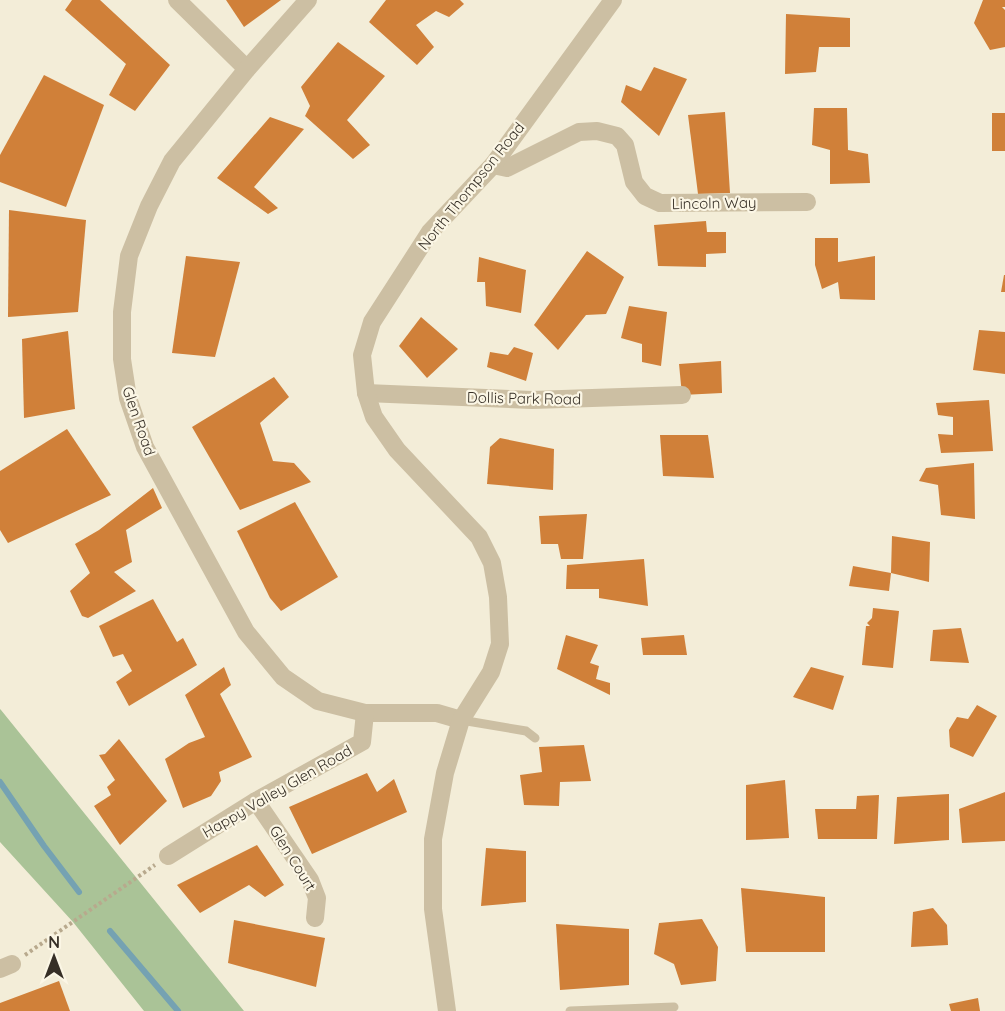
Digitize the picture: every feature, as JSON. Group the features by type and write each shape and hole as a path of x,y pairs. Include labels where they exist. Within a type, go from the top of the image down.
{"street":[{"path":"177,0 247,69"},
{"name":"Glen Road","path":"308,0 247,69 172,161 149,206 129,256 122,312 122,359 128,398 145,447 246,632 283,677 318,701 365,713 437,713 461,720"},
{"name":"North Thompson Road","path":"447,1011 433,909 434,839 445,773 461,720 491,672 500,644 498,597 492,563 479,537 397,450 374,417 366,393 362,355 372,322 430,232 493,165 613,0"},
{"name":"Lincoln Way","path":"493,165 507,168 579,132 597,131 617,136 625,145 634,182 645,196 660,203 807,202"},
{"name":"Dollis Park Road","path":"366,393 532,400 682,395"},
{"name":"Happy Valley Glen Road","path":"168,856 256,801 362,742 365,713"},
{"name":"Glen Court","path":"256,801 310,880 317,898 315,918"}],"lane":[{"path":"461,720 526,731 535,738"},
{"path":"570,1011 674,1007"}],"path":[{"path":"6,966 168,856"}],"green space":[{"path":"0,709 244,1011 144,1011 73,922 0,842"}],"building":[{"path":"72,0 100,0 170,65 135,111 109,95 126,64 65,10"},
{"path":"226,0 281,0 244,27"},
{"path":"386,0 460,0 464,4 449,17 436,11 416,25 434,47 417,65 369,22"},
{"path":"983,0 1005,0 1005,7 1002,7 1005,10 1005,47 990,50 974,23"},
{"path":"786,14 850,18 850,47 819,47 816,72 785,74"},
{"path":"338,42 385,76 347,120 370,145 353,159 305,116 310,106 301,87"},
{"path":"654,67 687,79 659,136 621,102 626,85 641,91"},
{"path":"44,75 104,105 66,207 0,182 0,155"},
{"path":"814,108 847,108 848,150 868,154 870,183 830,184 830,150 812,145"},
{"path":"725,112 730,193 698,194 688,115"},
{"path":"992,113 1005,113 1005,151 992,151"},
{"path":"270,117 304,129 254,187 278,208 268,214 217,178"},
{"path":"9,210 86,220 78,312 8,317"},
{"path":"706,221 707,232 726,232 726,253 706,254 706,267 658,266 654,225"},
{"path":"815,238 838,238 838,262 875,256 875,300 840,299 838,282 822,289 815,265"},
{"path":"587,251 624,277 606,314 586,315 558,350 534,325"},
{"path":"186,256 240,262 215,357 172,353"},
{"path":"479,257 526,270 521,313 486,306 485,282 477,282"},
{"path":"1004,275 1005,292 1001,292"},
{"path":"629,306 667,312 661,366 642,362 642,344 621,338"},
{"path":"421,317 458,349 427,378 399,346"},
{"path":"979,330 1005,332 1005,374 973,370"},
{"path":"68,331 75,409 24,418 22,339"},
{"path":"514,347 533,353 526,381 487,367 490,352 508,355"},
{"path":"721,361 722,393 682,395 679,364"},
{"path":"274,377 289,397 260,423 273,461 294,463 311,482 240,510 192,427"},
{"path":"989,400 993,451 941,453 938,434 953,435 953,417 938,415 936,403"},
{"path":"67,429 111,495 8,543 0,530 0,471"},
{"path":"660,435 708,435 714,478 663,476"},
{"path":"500,438 554,449 553,490 487,484 490,447"},
{"path":"974,463 975,519 941,515 938,485 919,481 926,468"},
{"path":"153,488 162,508 126,530 132,562 114,572 136,591 88,618 82,616 70,591 90,573 75,544 99,530"},
{"path":"295,502 338,577 281,611 270,598 237,531"},
{"path":"587,514 583,559 561,559 558,544 541,544 539,516"},
{"path":"892,536 930,542 929,582 891,573"},
{"path":"644,559 648,606 599,598 599,589 566,589 567,565"},
{"path":"853,566 891,573 889,591 849,586"},
{"path":"153,599 177,642 183,638 197,665 129,706 116,682 132,671 123,654 113,657 99,626"},
{"path":"873,608 899,611 893,668 862,665 866,626 870,626 867,623 872,618"},
{"path":"961,628 969,663 930,661 933,630"},
{"path":"566,635 598,645 590,663 599,666 596,679 610,683 610,695 557,669"},
{"path":"684,635 687,655 643,655 641,638"},
{"path":"224,667 231,685 220,694 252,757 219,772 221,781 211,796 183,808 165,759 189,743 205,737 185,695"},
{"path":"811,667 844,676 833,710 793,697"},
{"path":"977,705 997,716 973,757 950,747 949,730 957,717 968,719"},
{"path":"119,739 167,801 120,845 94,806 111,795 107,787 115,780 99,755 105,754"},
{"path":"584,745 591,781 560,782 559,806 524,805 520,775 542,772 539,747"},
{"path":"367,773 377,792 394,779 407,812 312,854 289,807"},
{"path":"785,780 789,838 746,840 746,785"},
{"path":"1005,792 1005,841 962,843 959,809"},
{"path":"949,794 949,840 894,844 897,797"},
{"path":"879,795 877,839 818,839 815,809 856,809 857,796"},
{"path":"257,845 284,885 265,897 249,885 200,913 177,885"},
{"path":"486,848 526,851 526,902 481,906"},
{"path":"741,888 825,897 825,952 746,952"},
{"path":"933,908 947,925 948,945 911,947 913,912"},
{"path":"702,919 718,947 716,981 681,985 674,964 654,954 659,923"},
{"path":"234,920 325,938 316,987 228,963"},
{"path":"556,924 629,929 629,985 560,990"},
{"path":"59,981 70,1011 0,1011 0,1003"},
{"path":"978,998 980,1011 951,1011 949,1004"}],"waterway":[{"path":"0,782 79,892"},
{"path":"110,931 178,1011"}]}
